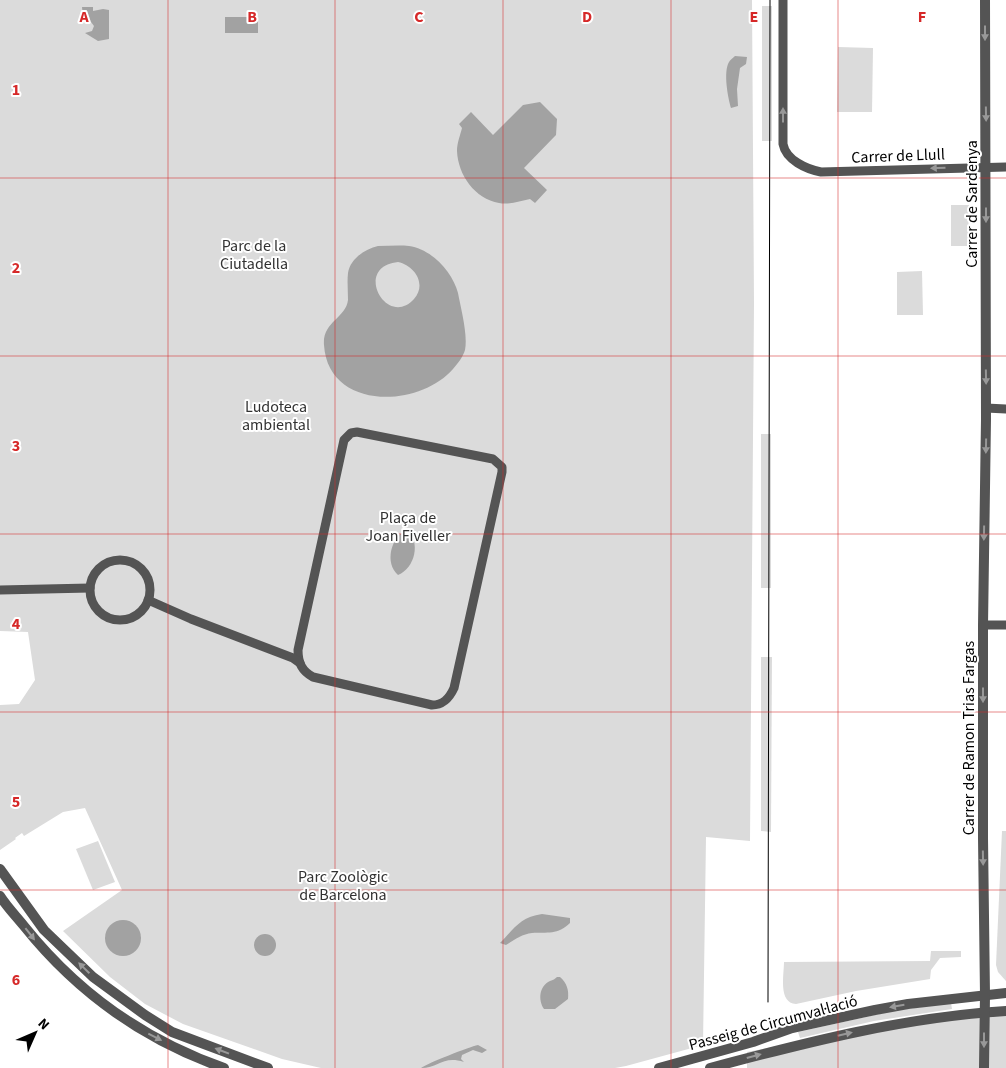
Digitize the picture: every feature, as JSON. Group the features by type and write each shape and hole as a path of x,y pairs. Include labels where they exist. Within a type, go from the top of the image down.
{"street":[{"name":"Carrer de Llull","path":"783,0 783,144 785,152 793,160 810,169 821,172 986,166 1006,167"},
{"name":"Carrer de Sardenya","path":"985,0 986,408"},
{"path":"986,408 1006,409"},
{"name":"Carrer de Ramon Trias Fargas","path":"984,1068 983,625 986,408"},
{"path":"148,600 191,619 293,658 300,663 306,673 313,677 438,705 445,702 454,688 502,472 502,467 498,462 493,459 363,432 351,433 347,436 342,449 298,650 300,663"},
{"path":"112,561 130,562 139,566 145,573 150,591 148,600 144,608 137,615 119,620 110,618 95,606 91,598 90,588 92,579 97,571 112,561"},
{"path":"0,590 90,588"},
{"path":"983,625 1006,625"},
{"path":"0,869 44,930 93,977 172,1032 268,1068"},
{"path":"0,896 38,945 90,995 144,1032 182,1051 224,1068"},
{"name":"Passeig de Circumval·lació","path":"658,1068 810,1024 875,1010 985,994 1006,993"},
{"name":"Passeig de Circumval·lació","path":"710,1068 875,1027 984,1012 1006,1011"}],"green space":[{"path":"0,0 752,0 754,303 750,841 706,837 703,1045 615,1068 321,1068 282,1059 183,1024 145,1004 110,977 63,931 122,890 85,808 63,812 24,836 22,833 0,850 0,705 19,704 35,680 28,632 0,631"},
{"path":"762,6 772,6 772,141 762,141"},
{"path":"838,47 873,48 872,112 837,112"},
{"path":"951,205 969,205 968,246 951,246"},
{"path":"922,271 923,315 897,315 897,272"},
{"path":"761,434 771,434 771,588 761,588"},
{"path":"761,657 772,657 771,832 761,831"},
{"path":"1002,831 1006,831 1006,981 998,972 996,965"},
{"path":"98,841 115,882 93,890 76,849"},
{"path":"931,951 961,951 961,957 940,958 931,970 930,979 856,991 796,1004 790,1002 784,994 784,962 930,961"},
{"path":"951,1003 952,1009 874,1021 800,1038 798,1032 893,1011"},
{"path":"1006,1011 1006,1068 747,1068 747,1052 875,1027"}],"shaded area":[{"path":"82,7 93,7 93,11 109,10 109,39 98,41 85,33 92,31 94,26 91,22 85,21 87,17 83,17"},
{"path":"225,17 258,17 258,33 225,33"},
{"path":"735,56 747,57 746,64 740,68 737,89 738,106 731,108 727,92 726,72 729,62"},
{"path":"540,102 557,119 556,135 524,168 547,190 535,203 530,199 499,203 482,197 464,177 458,160 458,142 462,128 459,124 471,112 493,135 523,105"},
{"path":"409,246 426,252 446,270 458,293 465,330 466,344 464,353 453,369 438,382 419,391 398,396 377,396 357,392 341,382 329,366 324,337 330,325 346,306 348,300 349,268 359,255 373,247","holes":["398,262 410,267 417,276 419,282 418,293 414,299 404,306 394,307 385,302 379,294 376,284 377,274 384,266"]},
{"path":"407,530 414,541 414,554 409,567 398,575 391,564 391,550 401,533"},
{"path":"542,914 570,918 570,923 557,931 528,934 506,945 500,943 523,921"},
{"path":"123,920 136,925 141,938 136,951 123,956 110,951 105,938 110,925"},
{"path":"265,934 273,937 276,945 273,953 265,956 257,953 254,945 257,937"},
{"path":"560,977 566,984 568,999 555,1009 544,1009 540,998 542,990 546,983"},
{"path":"478,1045 487,1050 482,1053 473,1050 462,1055 461,1059 464,1062 451,1060 421,1068 449,1055"}],"tram line":[{"path":"768,1002 770,0"}],"park label":[{"name":"Parc de la Ciutadella","path":"254,254"},
{"name":"Ludoteca ambiental","path":"276,415"},
{"name":"Plaça de Joan Fiveller","path":"408,526"},
{"name":"Parc Zoològic de Barcelona","path":"343,885"}]}
